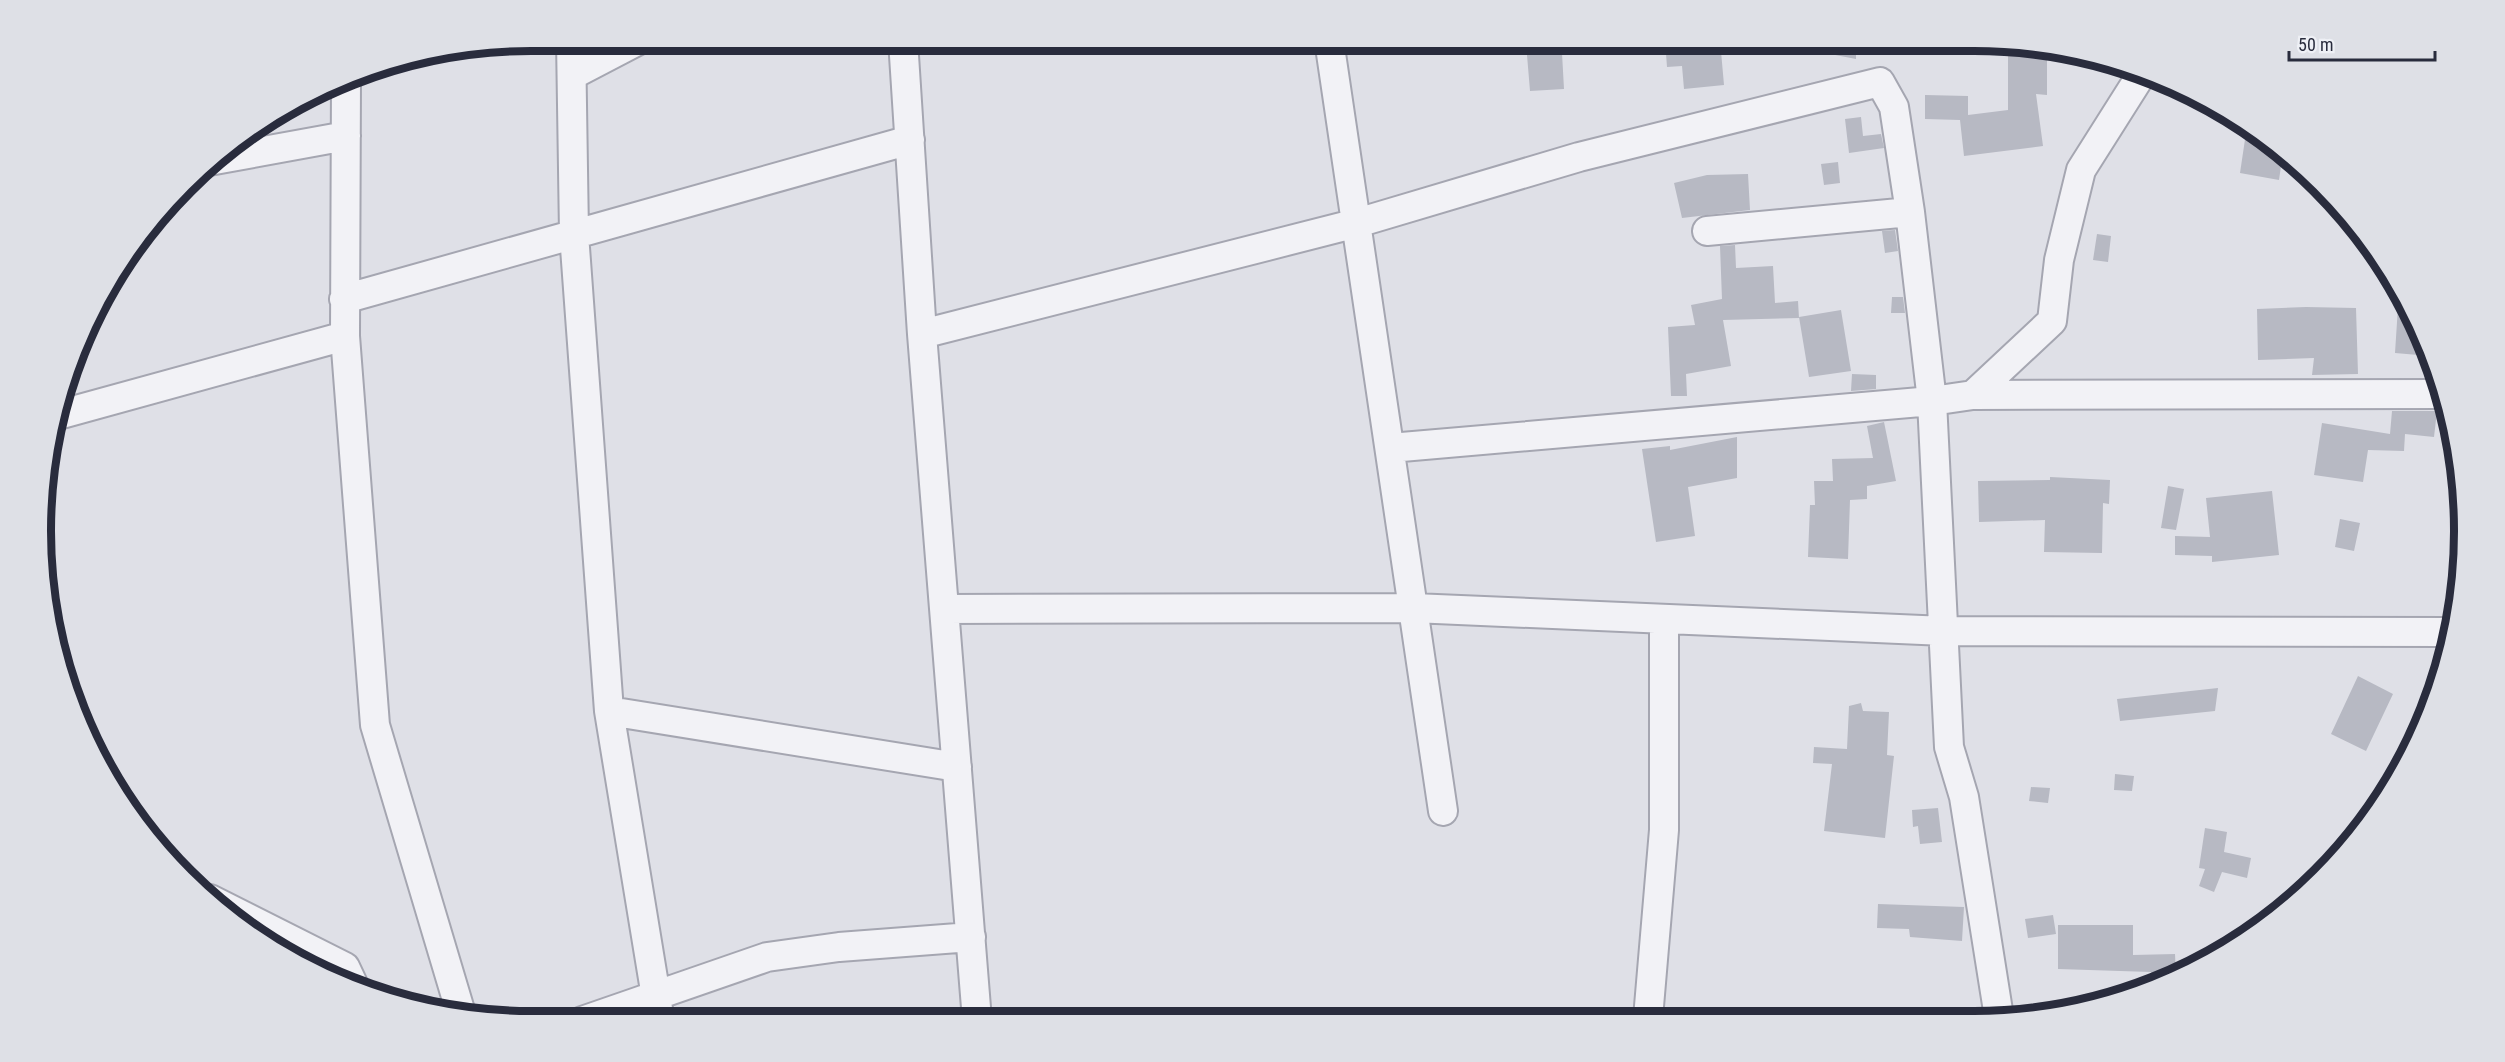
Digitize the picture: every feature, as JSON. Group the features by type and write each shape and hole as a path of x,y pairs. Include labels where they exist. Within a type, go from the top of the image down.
{"street":[{"path":"571,51 574,234 609,711 658,1009 767,957 839,947 971,937"},
{"path":"572,75 618,51"},
{"path":"904,51 922,334 976,1011"},
{"path":"1331,51 1443,811"},
{"path":"1973,395 2052,321 2059,260 2081,170 2138,80"},
{"path":"922,334 1357,223 1579,157 1880,82 1894,107 1910,212 1932,401 1949,747 1964,797 1998,1010"},
{"path":"346,88 345,336 375,725 459,1005"},
{"path":"231,157 346,136"},
{"path":"344,299 910,140"},
{"path":"1707,231 1910,212"},
{"path":"66,413 345,336"},
{"path":"1390,448 1932,401 1973,395 2434,394"},
{"path":"945,609 1413,608 1945,632 2443,632"},
{"path":"1649,1011 1664,830 1664,619"},
{"path":"609,711 957,767"},
{"path":"246,917 345,967 349,975"}],"building":[{"path":"1666,51 1721,51 1724,85 1684,89 1682,66 1667,67"},
{"path":"1815,51 1856,51 1856,59"},
{"path":"1562,53 1564,89 1530,91 1527,55"},
{"path":"2008,55 2047,57 2047,95 2036,94 2043,146 1964,156 1960,120 1925,119 1925,95 1968,96 1968,115 2008,110"},
{"path":"1861,117 1863,136 1881,134 1884,148 1849,153 1845,119"},
{"path":"2246,135 2281,163 2279,180 2240,173"},
{"path":"1838,162 1840,183 1824,185 1821,164"},
{"path":"1748,174 1750,210 1682,218 1674,183 1707,175"},
{"path":"1895,230 1898,251 1885,253 1882,231"},
{"path":"2097,234 2111,236 2108,262 2093,260"},
{"path":"1735,245 1736,268 1773,266 1775,303 1798,301 1799,318 1723,320 1731,366 1686,374 1687,396 1671,396 1668,327 1695,325 1691,305 1722,299 1720,246"},
{"path":"1892,297 1903,297 1905,313 1891,313"},
{"path":"2398,307 2420,355 2395,353"},
{"path":"2356,308 2358,374 2312,375 2314,358 2258,360 2257,309"},
{"path":"1841,310 1851,371 1809,377 1799,317"},
{"path":"1852,374 1876,375 1876,389 1851,391"},
{"path":"2392,411 2437,411 2434,437 2405,434 2404,451 2368,450 2363,482 2314,475 2322,423 2390,434"},
{"path":"1884,422 1896,481 1867,486 1867,499 1850,500 1848,559 1808,557 1810,505 1815,505 1814,481 1833,481 1832,459 1873,458 1867,426"},
{"path":"1737,437 1737,478 1688,487 1695,536 1656,542 1642,449 1670,446 1670,450"},
{"path":"2050,477 2110,480 2109,504 2103,503 2102,553 2044,552 2045,520 1979,522 1978,481 2050,480"},
{"path":"2168,486 2184,489 2176,530 2161,528"},
{"path":"2272,491 2279,555 2212,562 2212,556 2175,555 2175,536 2210,537 2206,498"},
{"path":"2340,519 2360,523 2354,551 2335,547"},
{"path":"2358,676 2393,694 2366,751 2331,734"},
{"path":"2218,688 2215,711 2120,721 2117,699"},
{"path":"1861,703 1863,711 1889,712 1887,755 1894,756 1885,838 1824,831 1832,764 1813,763 1814,747 1847,749 1849,706"},
{"path":"2115,774 2134,776 2132,791 2114,790"},
{"path":"2031,787 2050,788 2048,803 2029,801"},
{"path":"1938,808 1942,842 1920,844 1918,826 1913,827 1912,810"},
{"path":"2205,828 2227,832 2224,852 2251,858 2247,878 2222,872 2214,892 2199,886 2205,869 2199,868"},
{"path":"1878,904 1964,907 1962,941 1910,937 1909,929 1877,928"},
{"path":"2053,915 2056,934 2028,938 2025,919"},
{"path":"2058,925 2133,925 2133,955 2175,954 2176,966 2152,976 2151,972 2058,969"}]}
